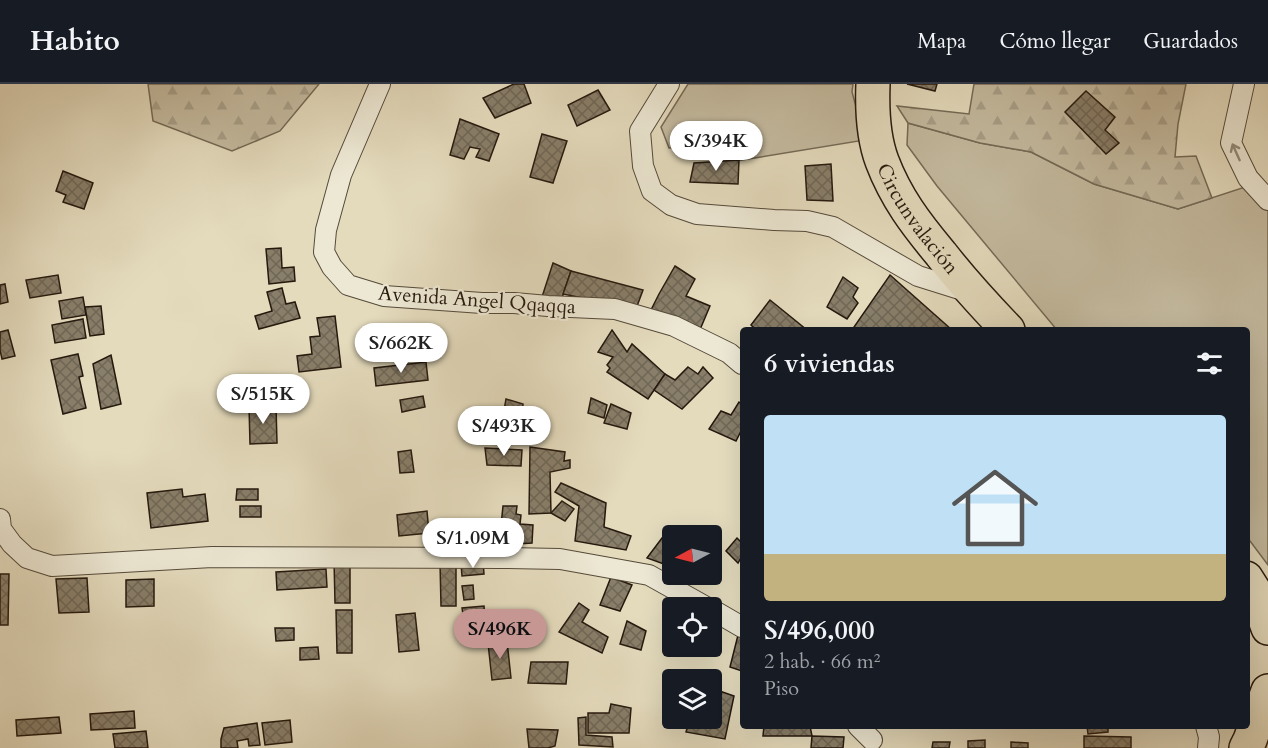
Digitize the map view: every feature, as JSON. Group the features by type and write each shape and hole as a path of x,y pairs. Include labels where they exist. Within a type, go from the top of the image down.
{"highway":[{"name":"Circunvalación","path":"873,84 875,133 881,160 894,189 912,219 972,292 1005,327"},
{"path":"1250,585 1268,628"},
{"path":"1246,748 1268,691"}],"street":[{"name":"Avenida Angel Qqaqqa","path":"380,84 341,175 326,230 324,252 332,267 348,285 384,296 615,309 674,326 729,352 740,362"},
{"path":"669,84 640,131 643,166 652,191 671,205 697,214 807,221 833,227 918,276 972,292"},
{"path":"1244,84 1231,143 1248,178 1268,200"},
{"path":"0,519 1,529 12,544 27,558 52,566 212,557 560,559 649,575 690,597"},
{"path":"722,615 740,626"},
{"path":"1207,729 1208,748"}],"green space":[{"path":"148,84 319,84 280,131 232,151 153,121"},
{"path":"688,84 853,84 852,92 865,140 730,162 709,147 669,148 661,127"},
{"path":"974,84 1186,84 1178,124 1175,157 1196,156 1212,198 1178,209 1094,184 1031,152 980,143 908,123 897,106 969,114"},
{"path":"908,123 980,143 1031,152 1094,184 1178,209 1248,186 1268,208 1268,565 1250,541 1250,327 1054,327 937,186 907,145"}],"building":[{"path":"514,84 524,84 531,103 495,118 483,98"},
{"path":"907,84 937,84 935,91"},
{"path":"598,90 610,110 577,126 568,105"},
{"path":"1086,91 1115,117 1105,130 1119,143 1106,154 1065,112"},
{"path":"460,119 499,134 489,161 476,157 480,149 470,147 464,159 450,155"},
{"path":"542,134 567,141 553,183 530,177"},
{"path":"739,160 738,184 690,182 694,163"},
{"path":"831,164 833,201 807,200 805,166"},
{"path":"63,171 93,183 84,209 63,202 66,195 56,191"},
{"path":"281,248 282,268 294,267 295,281 269,284 266,249"},
{"path":"553,263 571,271 561,301 541,300"},
{"path":"675,266 695,279 686,296 710,306 699,332 651,310"},
{"path":"571,271 643,290 636,309 563,294"},
{"path":"58,275 61,293 30,298 26,280"},
{"path":"890,275 949,327 854,327"},
{"path":"843,277 858,288 853,297 858,303 847,319 827,307"},
{"path":"5,284 8,302 0,304 0,285"},
{"path":"282,288 286,304 295,302 300,318 259,329 255,316 272,311 267,292"},
{"path":"83,297 86,315 62,319 59,301"},
{"path":"770,300 803,327 753,327 751,325"},
{"path":"101,306 104,334 90,336 85,307"},
{"path":"335,316 341,367 299,372 297,356 312,354 310,337 320,336 317,318"},
{"path":"83,319 86,338 55,343 52,325"},
{"path":"8,330 15,356 2,359 0,332"},
{"path":"612,330 627,352 632,344 665,374 648,399 607,372 610,368 607,365 613,357 598,352"},
{"path":"383,333 385,355 372,356 369,335"},
{"path":"78,354 83,376 79,377 86,408 63,414 51,360"},
{"path":"111,355 121,404 101,409 93,364"},
{"path":"426,362 428,380 376,386 374,368"},
{"path":"688,367 698,374 703,367 713,378 682,409 654,390 665,374 675,380"},
{"path":"423,396 425,407 402,412 400,400"},
{"path":"591,398 607,405 604,418 588,413"},
{"path":"506,399 523,404 522,420 503,416"},
{"path":"740,403 740,433 736,441 709,429 721,411 731,415"},
{"path":"611,404 631,413 627,429 604,423"},
{"path":"249,406 276,406 277,443 250,444"},
{"path":"530,447 565,452 564,461 570,460 570,468 550,472 551,513 529,514"},
{"path":"485,448 522,450 521,466 487,465"},
{"path":"411,450 414,472 400,473 398,452"},
{"path":"561,483 606,503 604,527 631,536 626,550 575,541 579,506 555,492"},
{"path":"182,489 183,497 205,494 208,521 151,528 147,493"},
{"path":"237,489 258,489 258,500 236,500"},
{"path":"562,501 574,509 565,521 551,513"},
{"path":"240,506 261,506 261,517 240,517"},
{"path":"503,506 517,506 516,514 521,515 520,524 533,525 532,543 499,545"},
{"path":"427,511 429,533 399,536 397,515"},
{"path":"662,538 662,563 647,558"},
{"path":"737,538 740,541 738,563 726,551"},
{"path":"334,560 350,560 350,603 335,603"},
{"path":"483,561 484,574 462,576 461,564"},
{"path":"440,563 456,563 456,606 441,606"},
{"path":"326,569 327,587 277,590 276,572"},
{"path":"0,574 9,574 8,625 0,625"},
{"path":"611,577 632,585 620,611 600,605"},
{"path":"87,578 89,612 59,613 56,579"},
{"path":"154,579 154,606 126,607 126,580"},
{"path":"473,585 474,599 464,600 462,586"},
{"path":"579,603 589,610 582,622 608,637 602,653 559,632"},
{"path":"484,606 485,619 464,621 462,608"},
{"path":"336,610 352,610 352,653 337,653"},
{"path":"415,613 419,650 399,652 396,615"},
{"path":"627,621 646,631 641,650 620,644"},
{"path":"275,628 294,628 294,640 276,641"},
{"path":"738,635 740,636 740,670 730,667"},
{"path":"507,641 511,678 492,680 488,643"},
{"path":"318,647 319,659 300,660 300,648"},
{"path":"531,662 568,662 566,684 528,683"},
{"path":"722,692 734,696 725,739 686,732 687,729 722,729"},
{"path":"611,704 631,708 629,733 588,733 588,713 609,713"},
{"path":"134,711 135,728 91,730 90,714"},
{"path":"59,717 61,733 17,736 16,720"},
{"path":"586,717 586,735 612,737 613,747 579,745 578,718"},
{"path":"290,720 292,742 265,745 262,723"},
{"path":"257,723 260,745 249,746 248,739 237,741 238,748 221,748 224,728"},
{"path":"527,729 558,730 555,746 529,748"},
{"path":"764,729 811,729 812,736 763,736"},
{"path":"1087,729 1108,729 1108,732 1088,734"},
{"path":"146,731 148,748 115,748 113,734"},
{"path":"812,736 844,737 843,748 811,748"},
{"path":"1084,736 1131,737 1131,748 1084,748"},
{"path":"985,740 985,748 968,748 968,741"},
{"path":"933,742 950,742 949,748 932,748"},
{"path":"1011,742 1028,743 1028,748 1011,748"}]}
